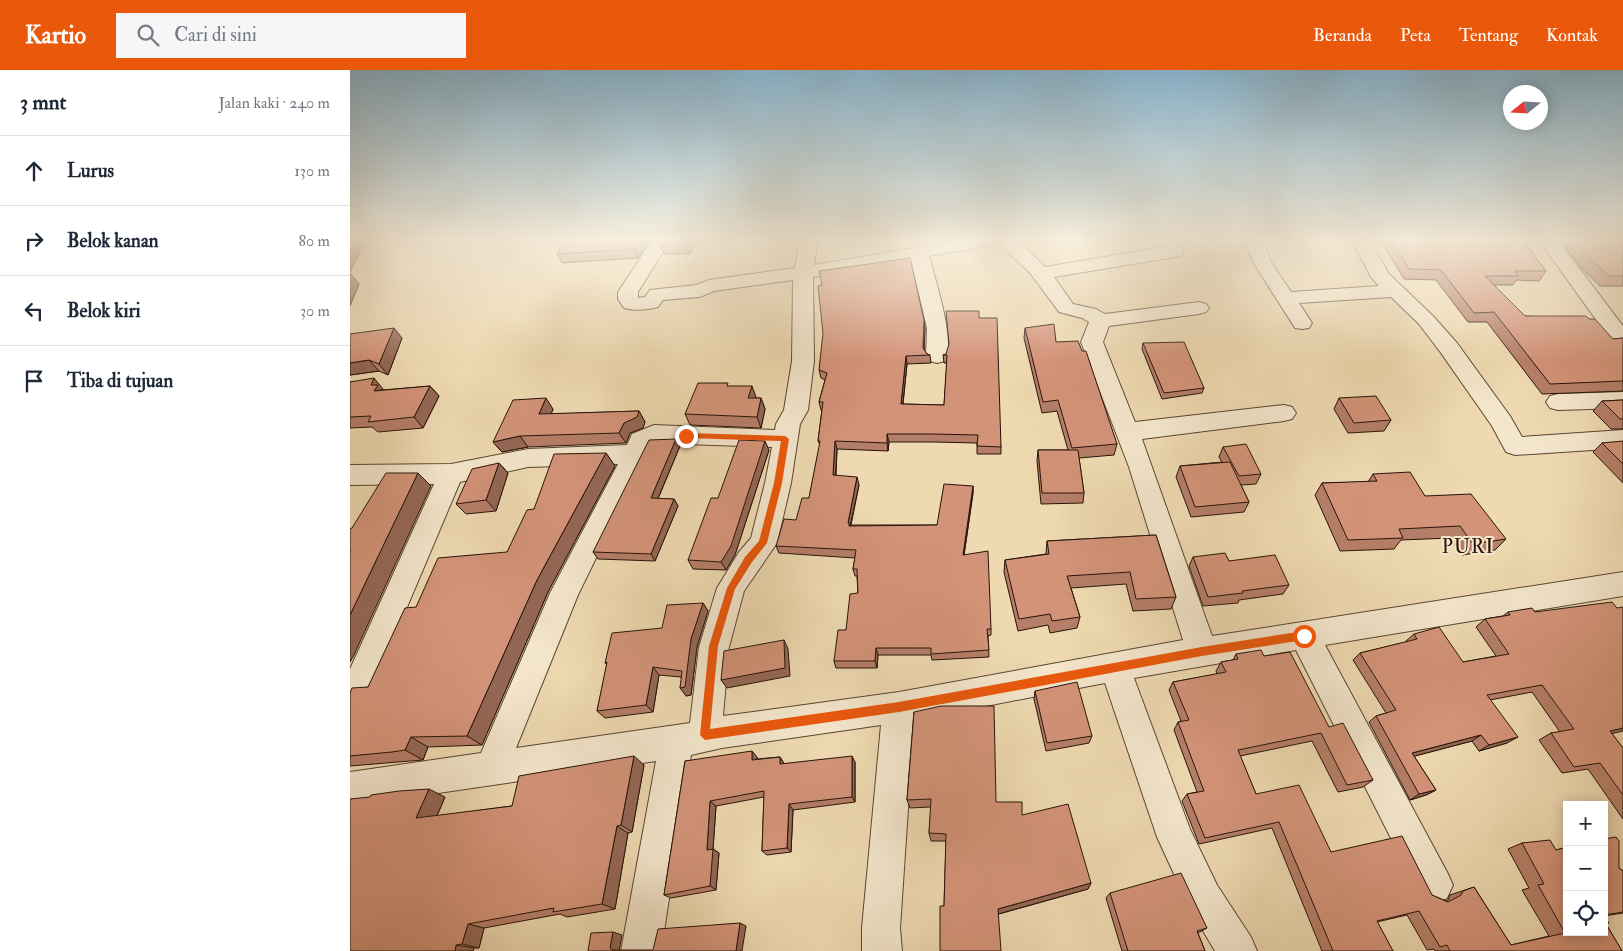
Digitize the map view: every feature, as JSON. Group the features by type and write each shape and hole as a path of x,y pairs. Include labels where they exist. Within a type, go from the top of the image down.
{"street":[{"path":"636,280 628,292 628,299 631,304 651,303 657,294 700,291 709,286 752,280"},
{"path":"641,951 690,738 714,646 731,588 748,560 763,543 778,483 788,424 796,410 803,361 803,280"},
{"path":"926,280 937,328 937,356"},
{"path":"1044,280 1066,308 1075,312 1090,313 1100,321 1200,308"},
{"path":"1274,280 1302,323"},
{"path":"1384,280 1426,320 1449,348 1502,422 1515,446 1623,439"},
{"path":"1579,280 1623,341"},
{"path":"1286,298 1394,291"},
{"path":"1100,321 1100,326 1094,332 1092,342 1141,468 1202,652"},
{"path":"1558,402 1623,400"},
{"path":"1126,432 1284,413"},
{"path":"491,769 564,593 636,454 641,440 654,434 785,439"},
{"path":"350,475 451,474 528,458 636,454"},
{"path":"350,706 451,474"},
{"path":"350,789 899,707 1202,652 1623,584"},
{"path":"1304,636 1434,885"},
{"path":"1115,668 1174,837 1204,898 1237,951"},
{"path":"882,951 881,928 899,707"}],"building":[{"path":"821,280 915,280 924,320 923,348 930,355 906,356 901,404 944,405 947,355 943,355 946,354 949,344 946,311 979,311 979,318 997,318 1001,447 977,446 978,435 887,434 887,443 835,441 833,475 857,477 849,526 937,525 944,484 973,486 963,555 988,551 991,629 987,629 989,650 931,654 931,648 876,648 875,661 834,661 838,630 846,630 850,594 858,593 857,569 853,569 856,550 776,546 784,519 796,520 802,498 809,498 820,441 818,441 823,402 819,402 827,373 819,370 823,333 818,286 822,285"},
{"path":"1449,280 1489,280 1525,316 1586,316 1589,319 1595,319 1613,339 1623,338 1623,381 1550,384 1494,312 1474,313"},
{"path":"1054,324 1056,342 1078,341 1082,351 1086,351 1117,444 1072,448 1058,400 1043,402 1025,328"},
{"path":"394,328 379,364 369,360 350,363 350,334"},
{"path":"1184,342 1204,388 1164,393 1143,343"},
{"path":"374,378 371,385 378,385 374,391 430,386 414,417 368,422 371,416 350,417 350,382"},
{"path":"698,383 728,383 727,386 752,386 748,398 761,398 757,417 685,414"},
{"path":"1376,396 1391,420 1354,423 1339,398"},
{"path":"546,398 539,414 639,411 637,417 624,423 619,433 520,436 493,442 513,400"},
{"path":"1623,400 1623,419 1620,419 1602,401"},
{"path":"676,439 651,498 674,499 651,554 593,552 649,440"},
{"path":"739,440 765,441 731,546 721,562 688,560 711,498 718,498"},
{"path":"1623,441 1623,464 1602,443"},
{"path":"1246,444 1261,474 1239,476 1223,447"},
{"path":"1038,450 1078,450 1084,493 1042,493"},
{"path":"606,453 537,580 467,736 411,737 405,750 350,756 350,693 352,688 368,687 405,608 416,607 438,558 507,552 527,510 534,509 554,454"},
{"path":"1230,462 1249,502 1195,507 1180,466"},
{"path":"499,463 486,500 456,504 472,469"},
{"path":"1410,472 1425,496 1471,494 1506,539 1473,544 1460,526 1399,529 1403,538 1348,540 1322,483 1377,481 1373,474"},
{"path":"386,473 418,473 350,615 350,529"},
{"path":"1156,535 1176,597 1136,599 1130,572 1067,576 1080,617 1052,621 1050,614 1019,619 1005,560 1049,554 1047,541"},
{"path":"1225,553 1229,561 1275,555 1289,585 1208,597 1193,557"},
{"path":"1612,602 1617,608 1623,607 1623,728 1610,731 1623,748 1623,795 1600,763 1574,767 1551,733 1574,729 1542,685 1487,695 1518,737 1489,745 1481,735 1412,753 1436,790 1419,794 1376,716 1396,710 1360,653 1417,639 1414,634 1439,627 1463,662 1509,654 1485,619 1510,615 1508,612 1532,608 1535,612"},
{"path":"703,603 691,639 685,687 680,688 682,671 653,667 646,705 597,711 612,633 662,628 667,605"},
{"path":"784,640 785,668 721,680 724,651"},
{"path":"1261,650 1264,656 1290,652 1329,727 1343,723 1373,780 1347,785 1321,733 1238,750 1256,794 1299,785 1331,852 1402,836 1432,895 1448,902 1461,895 1463,891 1474,887 1511,945 1563,933 1563,936 1608,936 1608,927 1622,951 1450,951 1447,945 1440,947 1419,911 1377,921 1393,951 1333,951 1279,822 1205,838 1187,794 1204,791 1178,722 1189,720 1173,682 1226,672 1221,662 1238,659 1236,654"},
{"path":"1077,682 1092,736 1047,743 1035,691"},
{"path":"941,706 994,706 996,802 1022,802 1022,815 1068,804 1091,883 998,909 1001,951 940,951 940,906 944,906 946,834 929,833 931,799 907,800 914,712"},
{"path":"752,751 752,760 780,757 780,764 852,756 852,797 789,804 787,848 762,851 764,791 710,801 707,850 713,849 710,886 664,895 685,761"},
{"path":"634,756 621,825 617,826 602,904 553,912 554,908 468,924 462,944 456,945 455,951 350,951 350,799 399,791 429,789 416,818 512,806 519,776"},
{"path":"1616,837 1619,841 1619,868 1623,871 1623,912 1608,914 1608,846 1608,838"},
{"path":"1550,840 1556,850 1563,848 1563,929 1538,885 1544,884 1522,843"},
{"path":"1181,873 1207,928 1197,931 1205,951 1128,951 1110,893"},
{"path":"740,923 736,951 588,951 591,933 613,932 610,948 612,950 653,950 658,929"}],"district":[{"name":"PURI","path":"1468,546"}],"route":[{"path":"686,436 785,439 778,483 763,543 748,560 731,588 714,646 705,735 899,707 1202,652 1304,636"}]}
